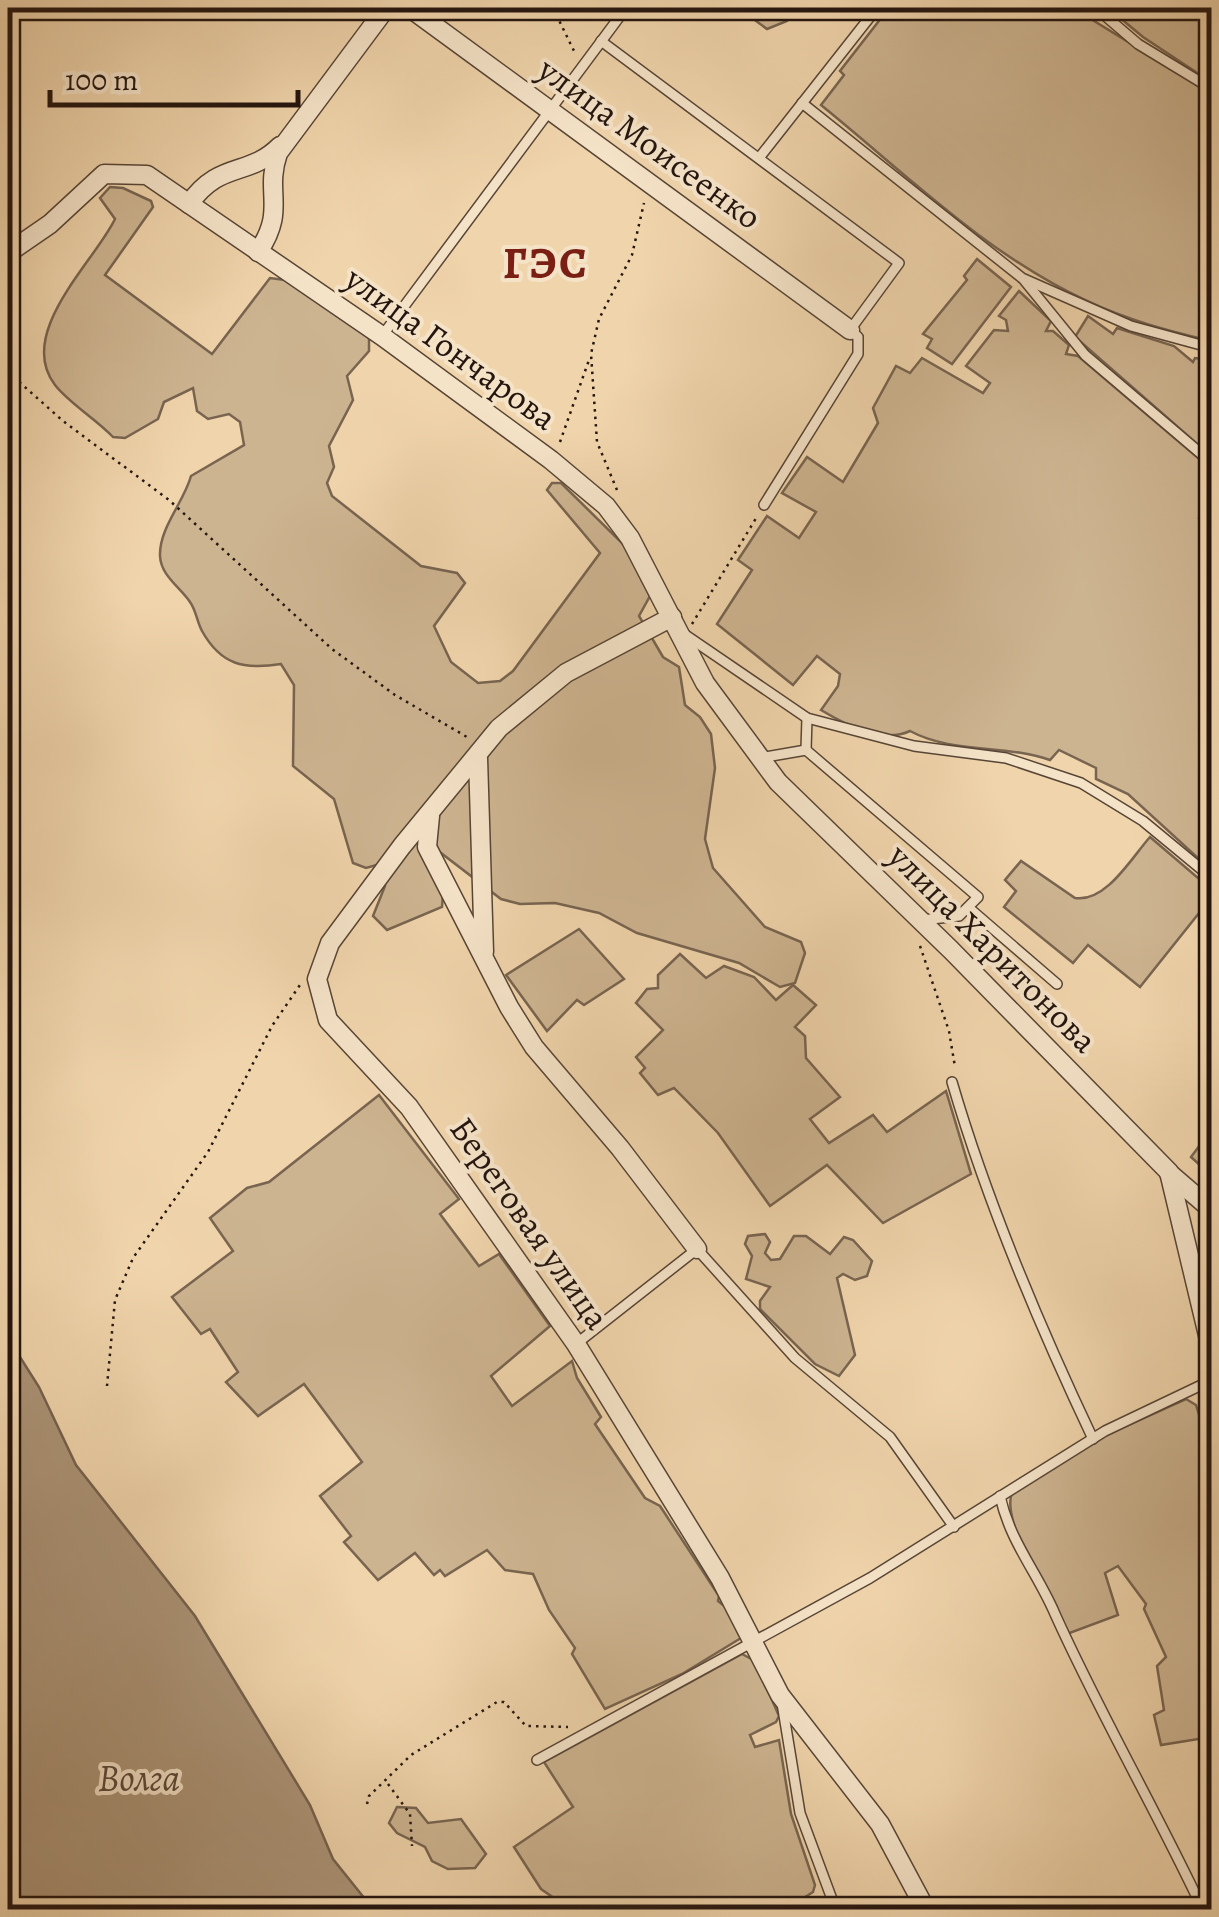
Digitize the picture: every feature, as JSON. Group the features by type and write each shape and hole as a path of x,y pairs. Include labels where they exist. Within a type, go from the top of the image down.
{"street":[{"path":"189,204 210,178 263,160 287,138 386,8"},
{"name":"улица Моисеенко","path":"410,8 850,330"},
{"path":"258,252 275,220 274,166 287,138"},
{"path":"236,168 260,175 274,194"},
{"name":"улица Гончарова","path":"8,253 50,224 104,174 146,175 382,336 551,460 618,521 679,628"},
{"path":"679,628 566,673 481,750 432,811 426,828 428,847 534,1047 620,1148 697,1249"},
{"name":"улица Харитонова","path":"679,628 718,704 791,796 920,920 1168,1172 1212,1210"},
{"path":"481,750 484,958"},
{"name":"Береговая улица","path":"432,811 330,943 319,969 319,1000 334,1029 376,1068 424,1126 576,1344 755,1640 780,1696 880,1824 926,1910"},
{"path":"1168,1172 1212,1352"},
{"path":"1206,1910 1212,1900"}],"lane":[{"path":"382,336 626,8"},
{"path":"758,158 877,8"},
{"path":"1096,8 1138,44 1212,90"},
{"path":"602,41 899,264 850,330 858,338 858,354 764,505"},
{"path":"802,103 1022,278 1085,355 1212,462"},
{"path":"1022,278 1131,326 1212,348"},
{"path":"679,628 807,718 914,746 1048,769 1118,803 1212,878"},
{"path":"806,750 807,718"},
{"path":"760,758 806,750"},
{"path":"806,750 978,898 952,918 920,920"},
{"path":"969,908 1057,984"},
{"path":"952,1082 1005,1238 1045,1339 1093,1439"},
{"path":"576,1344 697,1249 795,1358 890,1437 954,1527"},
{"path":"537,1760 954,1527 1093,1439 1212,1380"},
{"path":"1000,1496 1010,1534 1055,1613 1076,1665 1121,1742 1206,1910"},
{"name":"Береговая улица","path":"780,1696 800,1813 836,1910"}],"path":[{"path":"553,8 582,68"},
{"path":"551,460 600,319 632,256 648,182"},
{"path":"591,354 597,442 621,502"},
{"path":"8,372 63,421 169,500 332,649 481,750"},
{"path":"679,628 764,505"},
{"path":"920,920 920,944 952,1042 956,1072 952,1082"},
{"path":"108,1386 115,1300 133,1258 208,1152 272,1026 305,978"},
{"path":"367,1804 369,1796 387,1783 411,1755 497,1702 504,1702 526,1726 594,1726"},
{"path":"387,1783 410,1814 412,1846"}],"shaded area":[{"path":"738,8 798,8 787,21 767,29"},
{"path":"889,8 1073,8 1211,93 1211,341 1117,314 1015,261 948,211 821,105 844,75 840,71"},
{"path":"1108,8 1211,8 1211,82 1143,37"},
{"path":"110,187 123,188 151,201 153,207 105,275 212,354 270,278 285,280 369,336 369,351 347,376 353,400 329,446 334,467 327,483 332,496 421,566 457,573 465,583 434,626 451,662 478,683 500,681 513,671 600,553 547,490 552,483 561,483 624,545 650,596 639,616 663,657 679,667 685,705 700,717 711,734 715,768 705,839 713,868 765,927 801,942 805,953 795,983 780,987 739,963 637,933 599,913 555,903 520,904 501,899 437,850 444,879 442,907 387,930 373,916 385,886 384,863 366,868 353,863 334,799 293,766 294,685 281,664 245,665 217,651 202,631 192,605 161,563 163,535 191,476 244,445 240,422 229,414 208,419 197,411 193,388 164,402 158,419 125,438 113,437 61,392 45,365 45,343 62,298 115,219 100,198"},
{"path":"977,259 1011,287 952,364 927,348 932,339 923,334 967,280 964,276"},
{"path":"1019,291 1051,321 1046,331 1053,331 1069,345 1066,354 1078,356 1211,469 1211,494 1199,518 1208,524 1212,518 1211,870 1128,794 1096,779 1096,768 1059,750 1050,760 944,743 910,731 888,735 853,727 821,710 838,686 840,674 817,656 793,685 717,624 752,570 738,560 767,516 799,538 816,512 782,493 807,457 843,482 878,423 873,408 896,366 910,373 922,358 983,393 990,383 966,366 994,330 1008,331 1006,320 999,316"},
{"path":"1088,316 1113,334 1117,328 1174,346 1193,362 1195,358 1211,360 1211,456 1075,337"},
{"path":"1150,837 1211,889 1211,898 1140,987 1088,945 1073,963 1004,907 1016,891 1005,880 1021,861 1075,898 1086,898 1108,886"},
{"path":"579,929 624,979 584,1005 577,1000 547,1031 506,975"},
{"path":"680,954 706,978 724,966 754,977 776,1000 793,985 816,1005 795,1027 805,1036 806,1058 840,1097 810,1119 829,1143 873,1115 887,1132 946,1091 971,1174 883,1223 827,1165 770,1206 718,1133 674,1088 658,1095 640,1073 645,1068 636,1057 663,1030 636,1003 647,989 658,988 658,975"},
{"path":"379,1095 459,1199 440,1214 479,1266 499,1254 550,1326 491,1376 512,1406 572,1361 577,1378 601,1417 595,1424 645,1498 660,1506 719,1596 718,1601 728,1609 741,1638 682,1674 605,1709 572,1654 575,1648 549,1610 533,1574 505,1570 487,1550 445,1576 440,1570 434,1575 415,1553 378,1580 344,1542 351,1536 320,1496 362,1462 304,1384 258,1416 226,1382 238,1372 210,1329 201,1334 172,1297 233,1251 210,1218 247,1188 269,1182"},
{"path":"1211,1130 1211,1175 1191,1157"},
{"path":"765,1234 770,1242 765,1253 771,1260 780,1259 794,1236 806,1236 830,1254 844,1237 853,1240 872,1261 867,1276 855,1280 843,1274 837,1278 855,1355 839,1376 815,1364 760,1309 760,1301 770,1287 746,1279 752,1256 745,1244 748,1236"},
{"path":"1186,1399 1196,1405 1211,1454 1211,1737 1161,1745 1154,1715 1164,1710 1157,1666 1166,1657 1144,1609 1146,1604 1118,1566 1105,1573 1118,1615 1067,1634 1020,1543 1010,1506 1012,1493 1108,1434"},
{"path":"742,1654 755,1661 779,1716 776,1722 750,1735 755,1747 779,1740 791,1814 815,1885 813,1892 786,1909 570,1909 541,1889 514,1847 573,1807 544,1762"},
{"path":"397,1807 416,1808 428,1823 461,1819 486,1854 475,1868 448,1869 432,1861 425,1847 397,1833 389,1823"}],"water":[{"name":"Волга","path":"8,1338 39,1387 76,1465 195,1616 310,1805 333,1859 373,1909 8,1909"}],"district":[{"name":"ГЭС","path":"546,262"}]}
